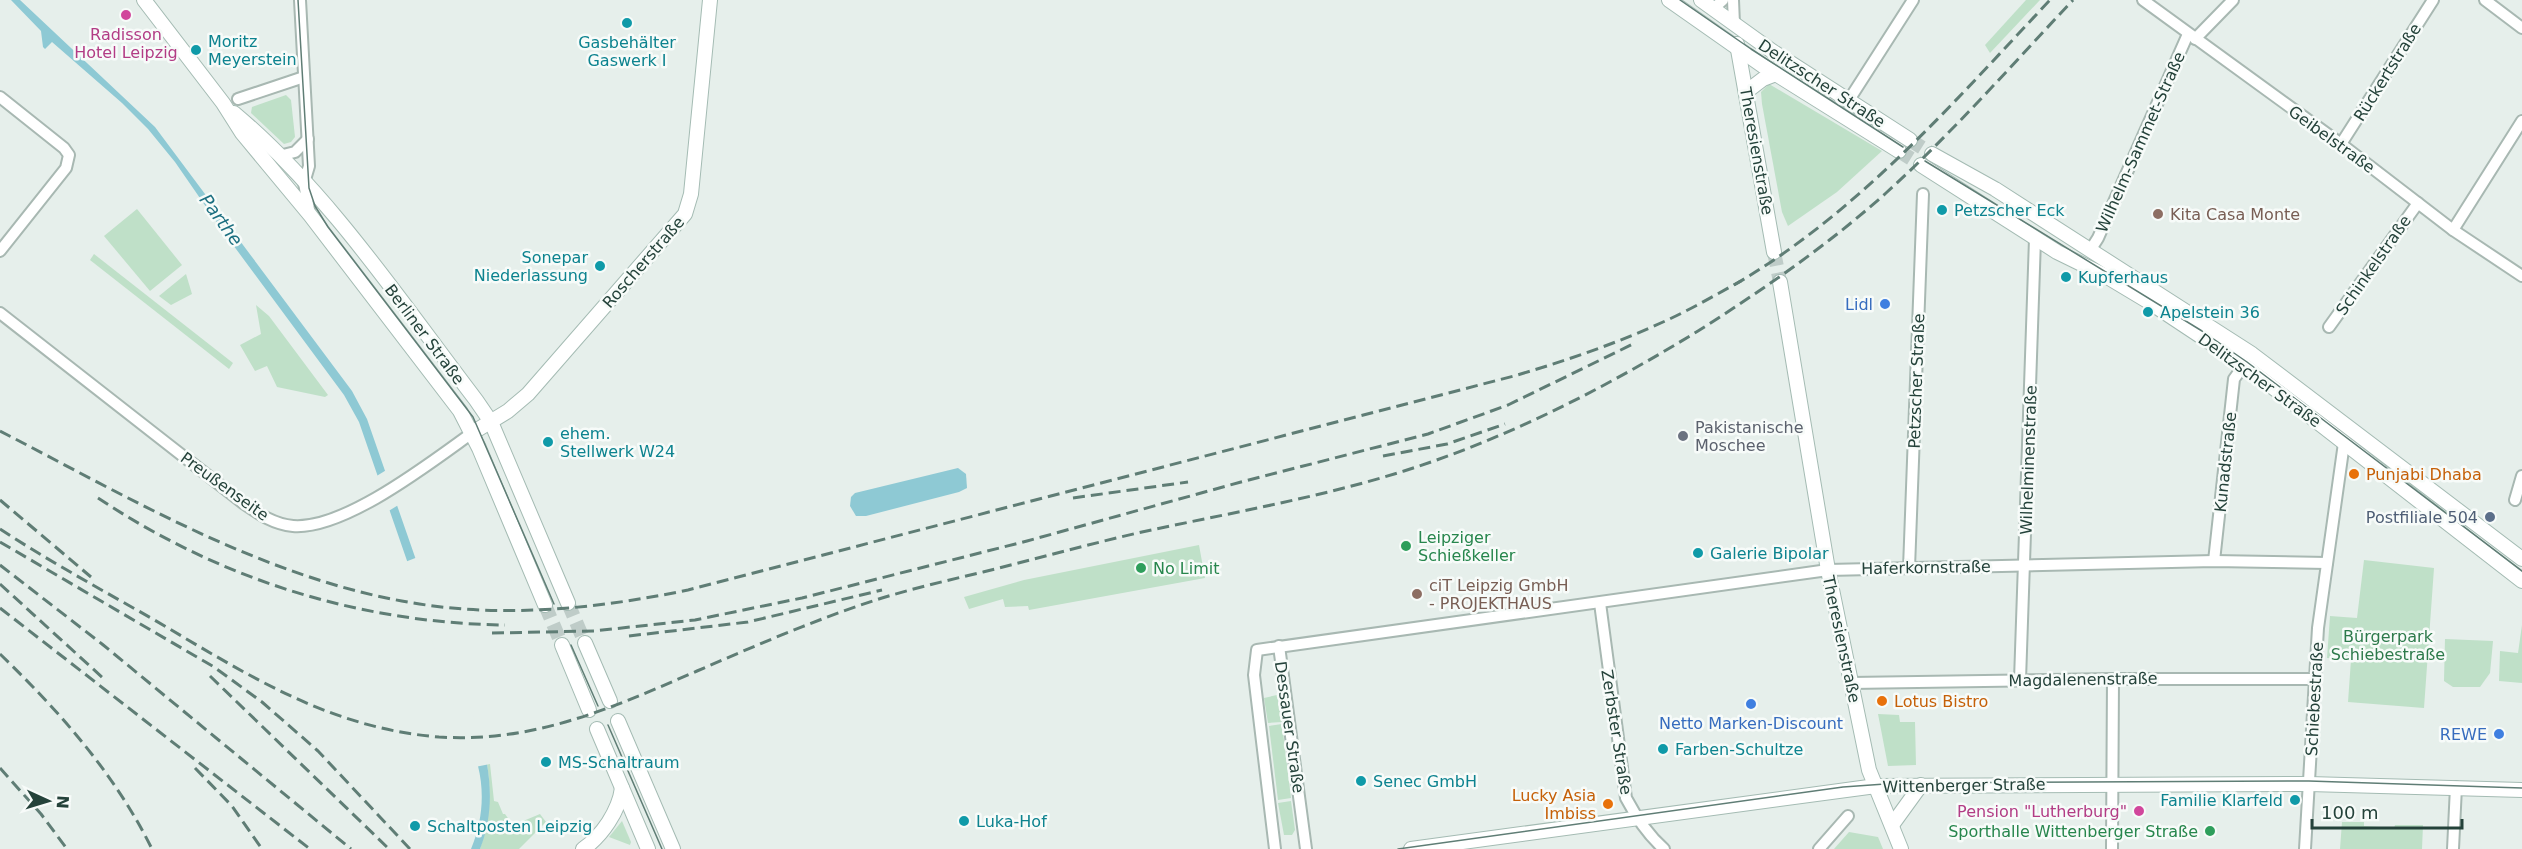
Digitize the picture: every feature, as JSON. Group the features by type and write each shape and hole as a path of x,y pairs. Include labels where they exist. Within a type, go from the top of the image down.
{"main road":[{"name":"Berliner Straße","path":"144,0 224,103 242,133 310,215 446,392 472,434 545,605"},
{"name":"Roscherstraße","path":"472,434 528,394 686,214 691,194 710,0"},
{"name":"Delitzscher Straße","path":"1669,0 1776,75 1899,151"},
{"name":"Delitzscher Straße","path":"1701,0 1718,4 1734,24 1910,140"},
{"name":"Delitzscher Straße","path":"1734,24 1738,50"},
{"name":"Theresienstraße","path":"1738,50 1774,252"},
{"path":"1746,92 1763,80 1776,75"},
{"name":"Berliner Straße","path":"224,103 279,156 343,227 491,422 568,603"},
{"name":"Delitzscher Straße","path":"1932,154 1995,189 2252,354 2522,559"},
{"name":"Delitzscher Straße","path":"1921,165 2035,239 2149,302 2244,365 2522,581"},
{"name":"Theresienstraße","path":"1780,282 1827,570 1869,770 1901,849"},
{"path":"585,643 610,701"},
{"path":"562,645 589,710"},
{"path":"618,721 673,849"},
{"path":"597,729 648,849"},
{"name":"Wittenberger Straße","path":"1411,849 1876,786 2309,784 2522,790"},
{"path":"1892,825 1921,785"},
{"path":"583,849 605,827 618,803 622,788"}],"street":[{"path":"300,0 309,174 304,183 310,215"},
{"path":"1733,0 1734,24"},
{"path":"1849,100 1913,0"},
{"name":"Geibelstraße","path":"2143,0 2341,144 2453,230 2522,276"},
{"name":"Wilhelm-Sammet-Straße","path":"2091,249 2192,36 2233,0"},
{"name":"Rückertstraße","path":"2341,144 2433,0"},
{"path":"2485,0 2522,28"},
{"path":"238,99 304,77"},
{"path":"0,97 64,148 69,155 66,168 0,251"},
{"path":"2453,230 2522,121"},
{"path":"279,156 295,152 308,139"},
{"path":"283,181 304,183"},
{"name":"Petzscher Straße","path":"1909,568 1923,194"},
{"name":"Schinkelstraße","path":"2329,327 2418,203"},
{"name":"Wilhelminenstraße","path":"2020,680 2035,239"},
{"name":"Preußenseite","path":"0,313 265,518 295,526 317,524 336,518 373,499 472,434"},
{"name":"Kunadstraße","path":"2214,561 2234,379 2244,365"},
{"name":"Schiebestraße","path":"2305,849 2314,679 2344,443"},
{"path":"2515,500 2522,476"},
{"name":"Haferkornstraße","path":"1279,646 1827,570 2214,561 2327,563"},
{"name":"Zerbster Straße","path":"1600,603 1626,798 1652,839 1664,849"},
{"name":"Dessauer Straße","path":"1275,849 1254,675 1257,650 1279,646 1306,849"},
{"path":"2112,849 2113,679"},
{"name":"Magdalenenstraße","path":"1851,683 2314,679"},
{"path":"2452,849 2456,787"},
{"path":"1819,849 1848,816"}],"green space":[{"path":"2026,0 2040,0 1990,53 1985,45"},
{"path":"1769,84 1882,151 1837,192 1788,226 1782,212 1762,104 1761,92"},
{"path":"286,95 291,100 295,137 291,142 284,144 251,113 252,107"},
{"path":"137,209 182,265 150,291 104,236"},
{"path":"94,254 233,363 229,369 90,260"},
{"path":"186,274 192,294 171,305 159,296"},
{"path":"256,305 269,316 328,395 325,397 277,387 267,366 255,371 240,345 261,334"},
{"name":"No Limit","path":"1199,545 1205,578 1029,610 1028,606 1005,607 1003,599 969,609 964,597 1024,580"},
{"name":"Bürgerpark Schiebestraße","path":"2364,560 2434,568 2424,708 2348,702 2351,660 2327,658 2330,616 2357,618"},
{"path":"2522,625 2522,683 2499,681 2500,651 2518,653"},
{"path":"2445,639 2493,641 2490,673 2480,687 2453,687 2444,681"},
{"path":"1277,695 1282,722 1268,723 1264,698"},
{"path":"1878,714 1899,715 1900,722 1915,722 1916,765 1888,766"},
{"path":"1282,724 1291,798 1278,800 1269,726"},
{"path":"487,764 490,764 494,801 498,802 503,814 510,821 516,824 540,814 546,822 519,849 480,849 489,807"},
{"path":"1291,801 1295,830 1292,835 1284,835 1278,803"},
{"path":"622,821 631,842 630,845 609,837"},
{"path":"2342,822 2364,822 2364,826 2394,828 2395,825 2423,825 2422,849 2340,849"},
{"path":"1849,832 1878,837 1883,849 1834,849"}],"water":[{"name":"Parthe","path":"11,0 20,0 155,127 352,391 367,419 487,764 490,807 480,849 471,849 478,829 481,808 478,766 359,422 344,395 222,230 175,162 148,129 122,103 52,42 45,49 41,31"},
{"path":"958,468 966,474 967,488 959,492 866,516 856,516 850,506 851,497 855,493"}],"pier":[{"path":"388,469 400,504 387,512 375,477"},
{"path":"418,557 490,764 475,767 405,562"}],"tunnel":[{"path":"1910,140 1932,154"},
{"path":"1899,151 1921,165"},
{"path":"1774,252 1780,282"},
{"path":"568,603 585,643"},
{"path":"545,605 562,645"}],"tram line":[{"path":"298,0 309,188 315,206 328,227 473,417 554,604"},
{"path":"1680,0 1751,49 1903,147"},
{"path":"1925,161 2202,331 2247,362 2522,571"},
{"path":"571,645 598,706"},
{"path":"608,725 662,849"},
{"path":"1398,849 1843,787 1899,783 2309,781 2522,788"}],"railway":[{"path":"1734,285 1822,225 1863,190 1940,116 2050,0"},
{"path":"0,529 220,659 288,695 323,710 398,732 439,737 474,737 540,729 603,710 788,632 882,598 1122,537 1372,481 1443,458 1555,410 1592,392 1698,331 1771,283 1841,231 1886,193 1934,147 2073,0"},
{"path":"0,431 172,520 292,571 353,590 416,603 481,610 559,609 688,590 1514,376 1590,352 1645,330 1741,281"},
{"path":"492,633 594,631 695,620 802,598 1027,541 1241,482 1428,434 1508,405 1633,344"},
{"path":"1383,456 1447,444 1505,424"},
{"path":"1073,498 1188,482"},
{"path":"98,498 144,527 192,552 292,591 397,616 505,625"},
{"path":"0,500 91,577"},
{"path":"0,542 214,667 262,702 318,751 410,849"},
{"path":"0,565 102,644 351,849"},
{"path":"0,584 103,678"},
{"path":"629,636 748,622 882,590"},
{"path":"0,608 310,849"},
{"path":"0,654 44,698 85,745 121,795 152,849"},
{"path":"210,676 389,849"},
{"path":"0,768 41,814 67,849"},
{"path":"195,768 232,806 262,849"}],"place":[{"name":"Radisson Hotel Leipzig","path":"126,15"},
{"name":"Gasbehälter Gaswerk I","path":"627,23"},
{"name":"Moritz Meyerstein","path":"196,50"},
{"name":"Petzscher Eck","path":"1942,210"},
{"name":"Kita Casa Monte","path":"2158,214"},
{"name":"Sonepar Niederlassung","path":"600,266"},
{"name":"Kupferhaus","path":"2066,277"},
{"name":"Lidl","path":"1885,304"},
{"name":"Apelstein 36","path":"2148,312"},
{"name":"Pakistanische Moschee","path":"1683,436"},
{"name":"ehem. Stellwerk W24","path":"548,442"},
{"name":"Punjabi Dhaba","path":"2354,474"},
{"name":"Postfiliale 504","path":"2490,517"},
{"name":"Leipziger Schießkeller","path":"1406,546"},
{"name":"Galerie Bipolar","path":"1698,553"},
{"name":"No Limit","path":"1141,568"},
{"name":"ciT Leipzig GmbH - PROJEKTHAUS","path":"1417,594"},
{"name":"Lotus Bistro","path":"1882,701"},
{"name":"Netto Marken-Discount","path":"1751,704"},
{"name":"REWE","path":"2499,734"},
{"name":"Farben-Schultze","path":"1663,749"},
{"name":"MS-Schaltraum","path":"546,762"},
{"name":"Senec GmbH","path":"1361,781"},
{"name":"Familie Klarfeld","path":"2295,800"},
{"name":"Lucky Asia Imbiss","path":"1608,804"},
{"name":"Pension \"Lutherburg\"","path":"2139,811"},
{"name":"Luka-Hof","path":"964,821"},
{"name":"Schaltposten Leipzig","path":"415,826"},
{"name":"Sporthalle Wittenberger Straße","path":"2210,831"}]}
